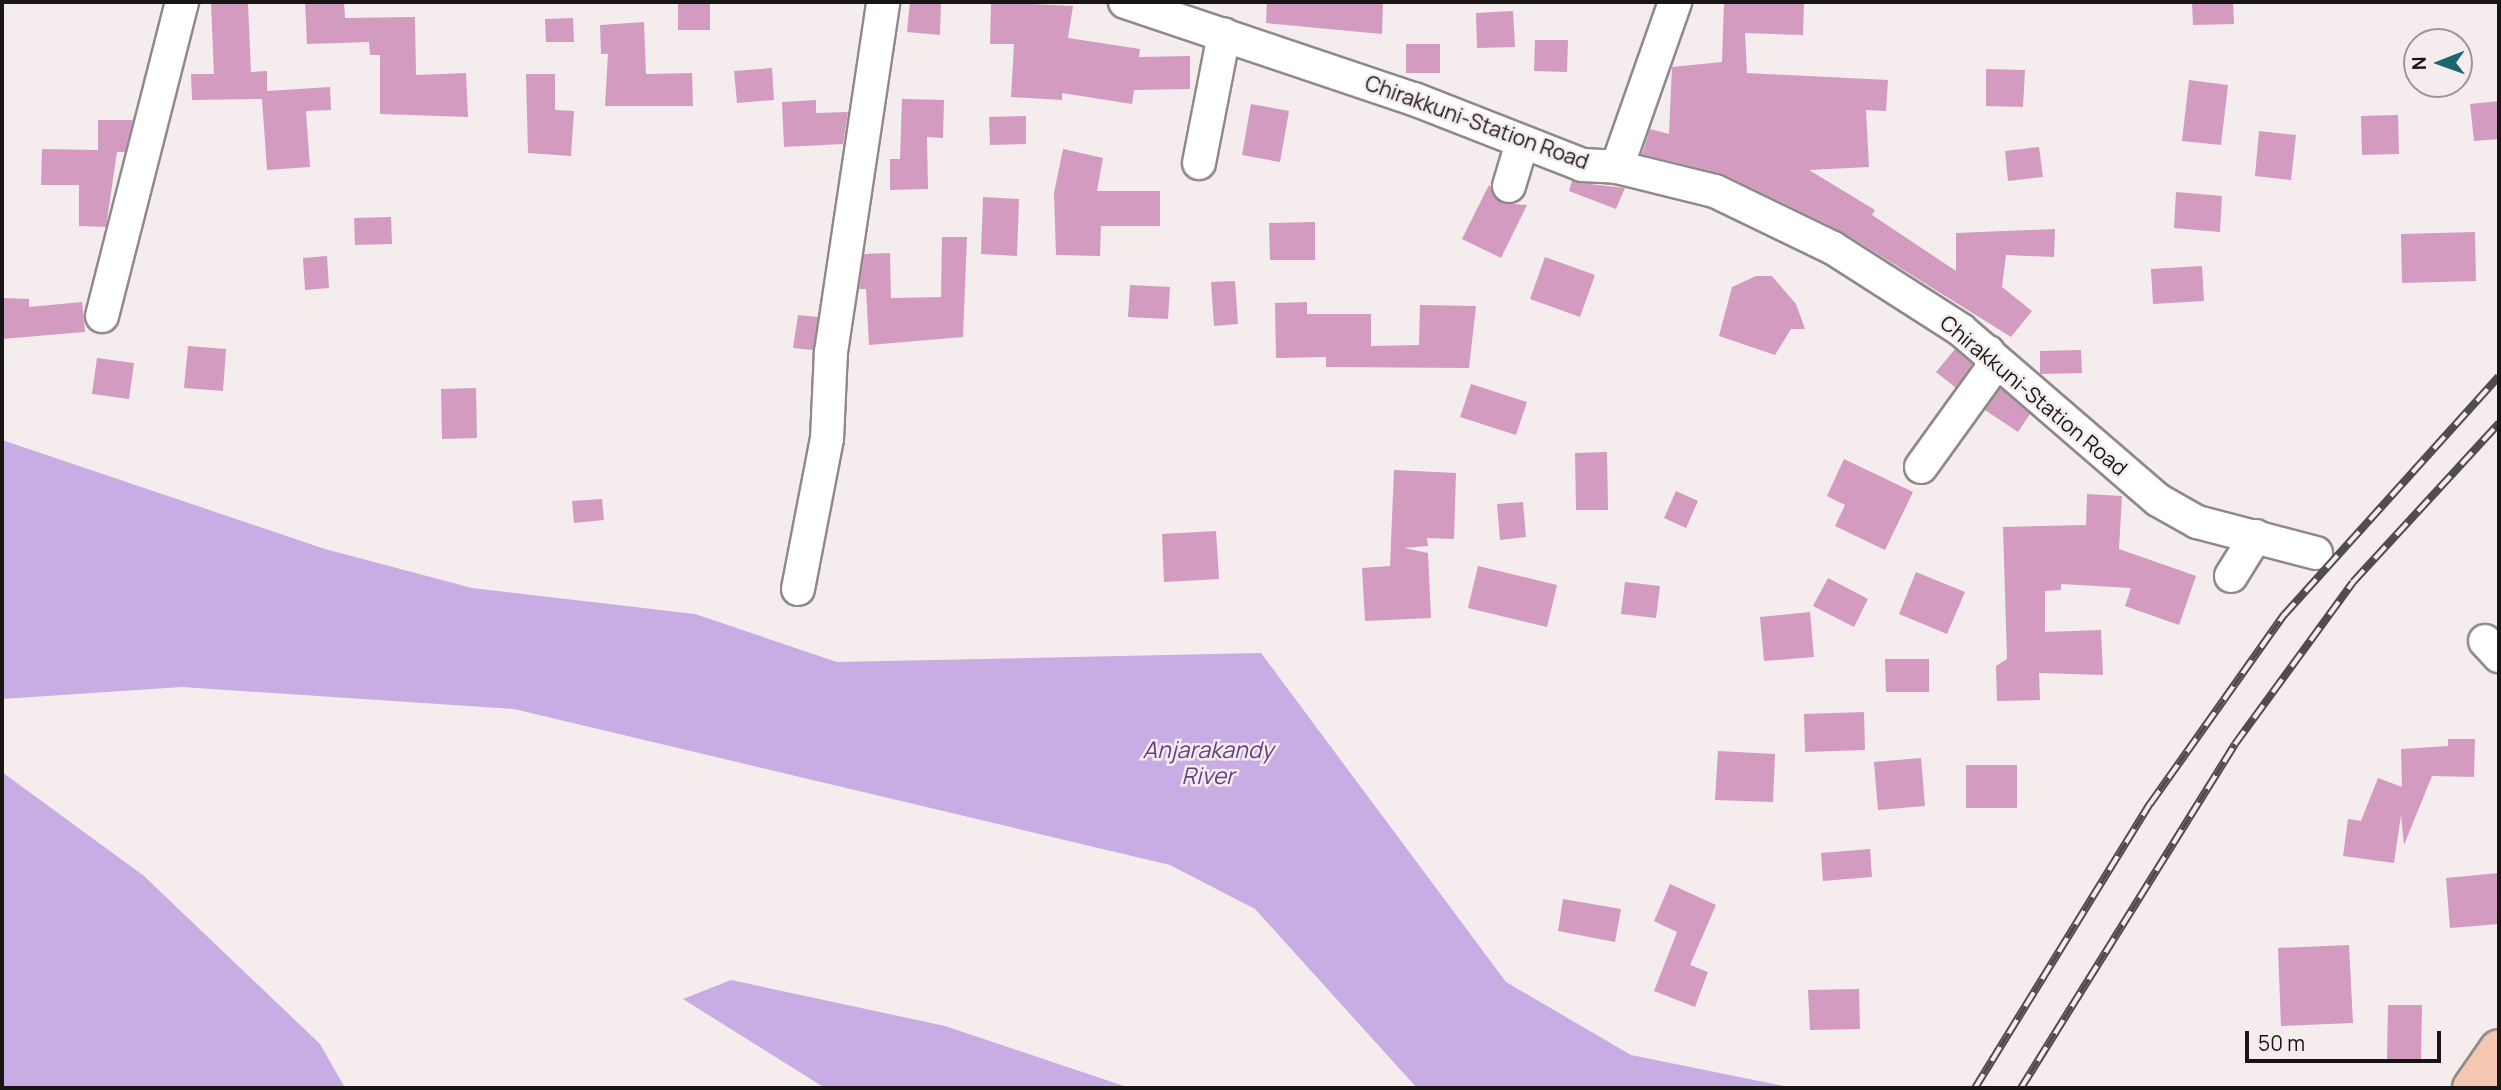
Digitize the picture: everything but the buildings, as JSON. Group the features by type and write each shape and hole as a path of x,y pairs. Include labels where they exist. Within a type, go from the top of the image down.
{"main road":[{"path":"2472,1088 2499,1049"}],"street":[{"path":"102,316 182,2"},
{"path":"798,589 827,439 831,352 883,2"},
{"name":"Chirakkuni-Station Road","path":"1125,2 1224,34 1582,165 1617,167 1715,191 1833,248 1988,352 2158,500 2197,522 2316,553"},
{"path":"1617,167 1675,2"},
{"path":"1199,163 1224,34"},
{"path":"1510,186 1522,143"},
{"path":"1921,467 1993,367 1988,352"},
{"path":"2231,576 2256,536"}],"water":[{"name":"Anjarakandy River","path":"2,440 325,549 472,588 695,614 837,662 1261,653 1506,982 1631,1055 1794,1088 1417,1088 1255,909 1170,865 514,709 182,687 2,699"},
{"path":"2,772 144,876 320,1044 345,1088 2,1088"},
{"path":"731,980 945,1026 1130,1088 825,1088 683,999"}],"railway":[{"path":"1975,1088 2150,804 2284,615 2499,376"},
{"path":"2021,1088 2235,744 2353,582 2499,423"}]}
